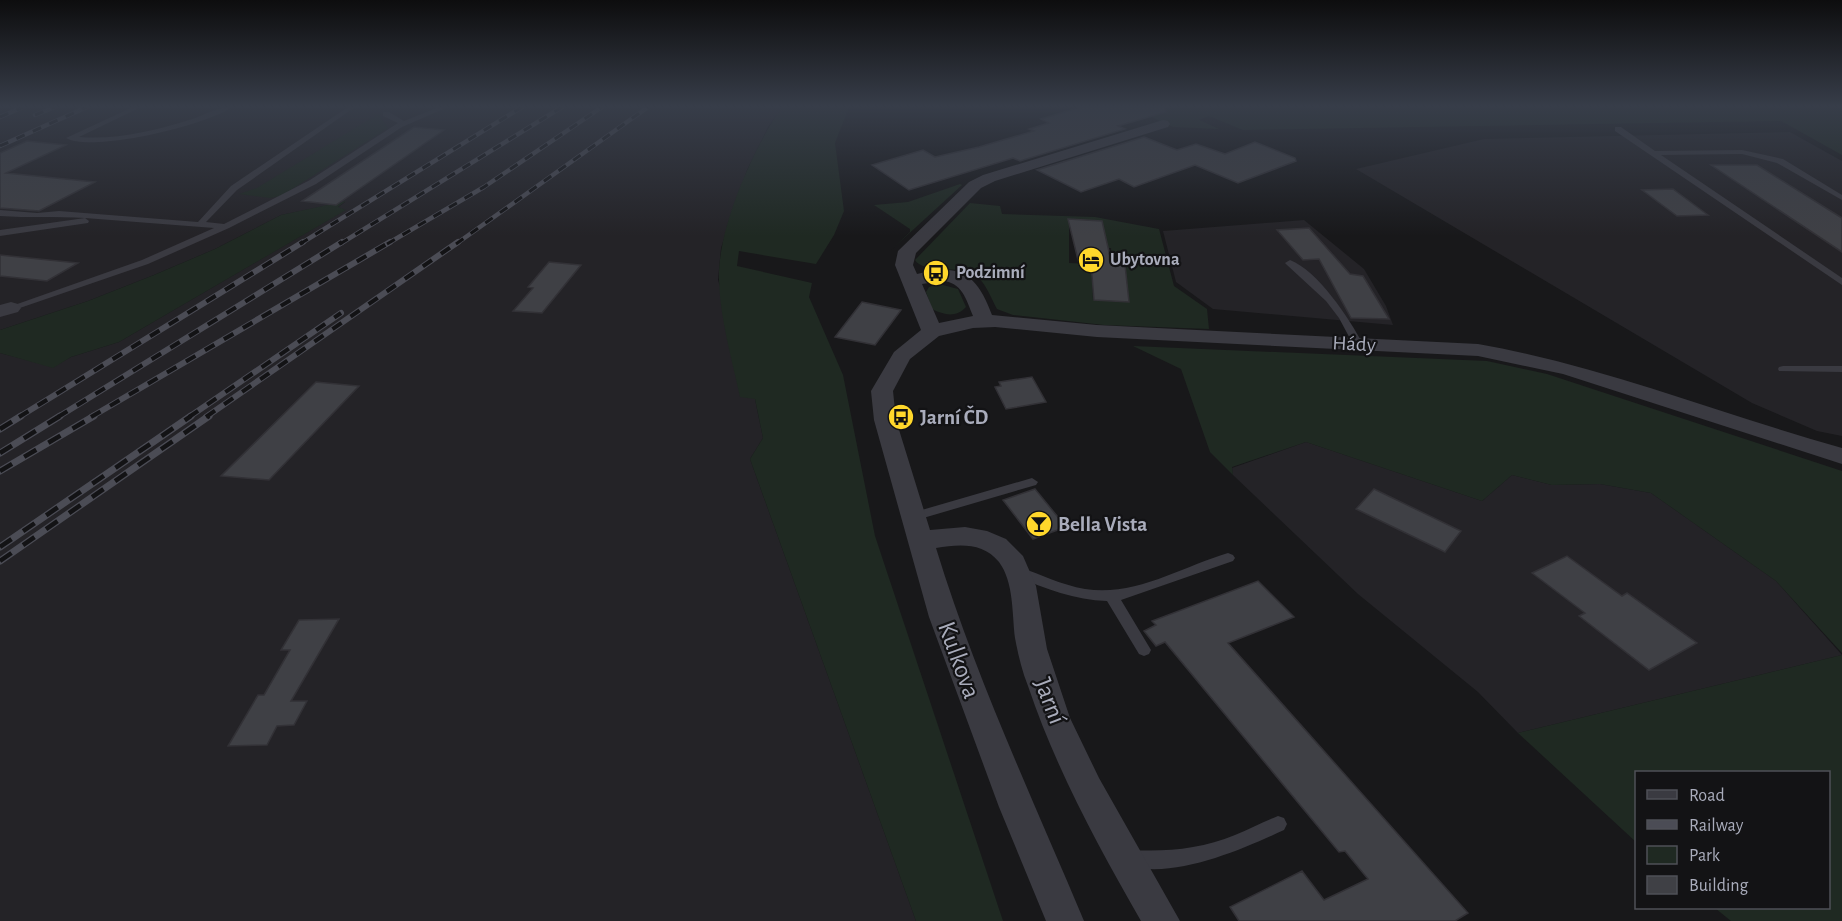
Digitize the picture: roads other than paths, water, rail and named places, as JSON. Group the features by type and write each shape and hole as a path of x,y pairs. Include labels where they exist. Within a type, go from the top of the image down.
{"street":[{"path":"932,331 904,265 908,251 981,181 1080,150"},
{"path":"911,282 936,275 955,277 968,284 984,322"},
{"name":"Hády","path":"882,391 901,356 932,331 984,322 1097,331 1478,350 1540,361 1613,381 1842,456"},
{"name":"Kulkova","path":"882,391 885,420 943,617 975,704 1065,921"},
{"name":"Jarní","path":"916,529 988,540 1006,553 1017,571 1036,664 1065,740 1161,921"}],"lane":[{"path":"200,224 234,188 290,150"},
{"path":"6,309 145,262 226,226 313,182 362,150"},
{"path":"1649,150 1842,282"},
{"path":"1653,153 1742,152 1780,161 1842,198"},
{"path":"0,213 107,217 226,226"},
{"path":"0,233 107,217"},
{"path":"1290,263 1328,295 1344,315 1358,344"},
{"path":"1783,369 1842,369"},
{"path":"916,529 1032,482"},
{"path":"1017,571 1072,592 1111,596 1125,595 1228,558"},
{"path":"1111,596 1143,650"},
{"path":"1126,857 1149,860 1193,857 1232,846 1278,824"}],"railway":[{"path":"300,244 452,150"},
{"path":"340,244 492,150"},
{"path":"387,244 484,187 539,150"},
{"path":"456,244 588,150"},
{"path":"19,417 303,242"},
{"path":"58,417 342,242"},
{"path":"91,417 390,242"},
{"path":"206,417 458,242"},
{"path":"189,417 341,313"},
{"path":"0,429 21,416"},
{"path":"0,453 60,416"},
{"path":"0,471 94,416"},
{"path":"0,547 191,416"},
{"path":"0,561 209,416"}],"place":[{"name":"Ubytovna","path":"1091,260"},
{"name":"Podzimní","path":"936,273"},
{"name":"Jarní ČD","path":"901,417"},
{"name":"Bella Vista","path":"1039,524"}]}
